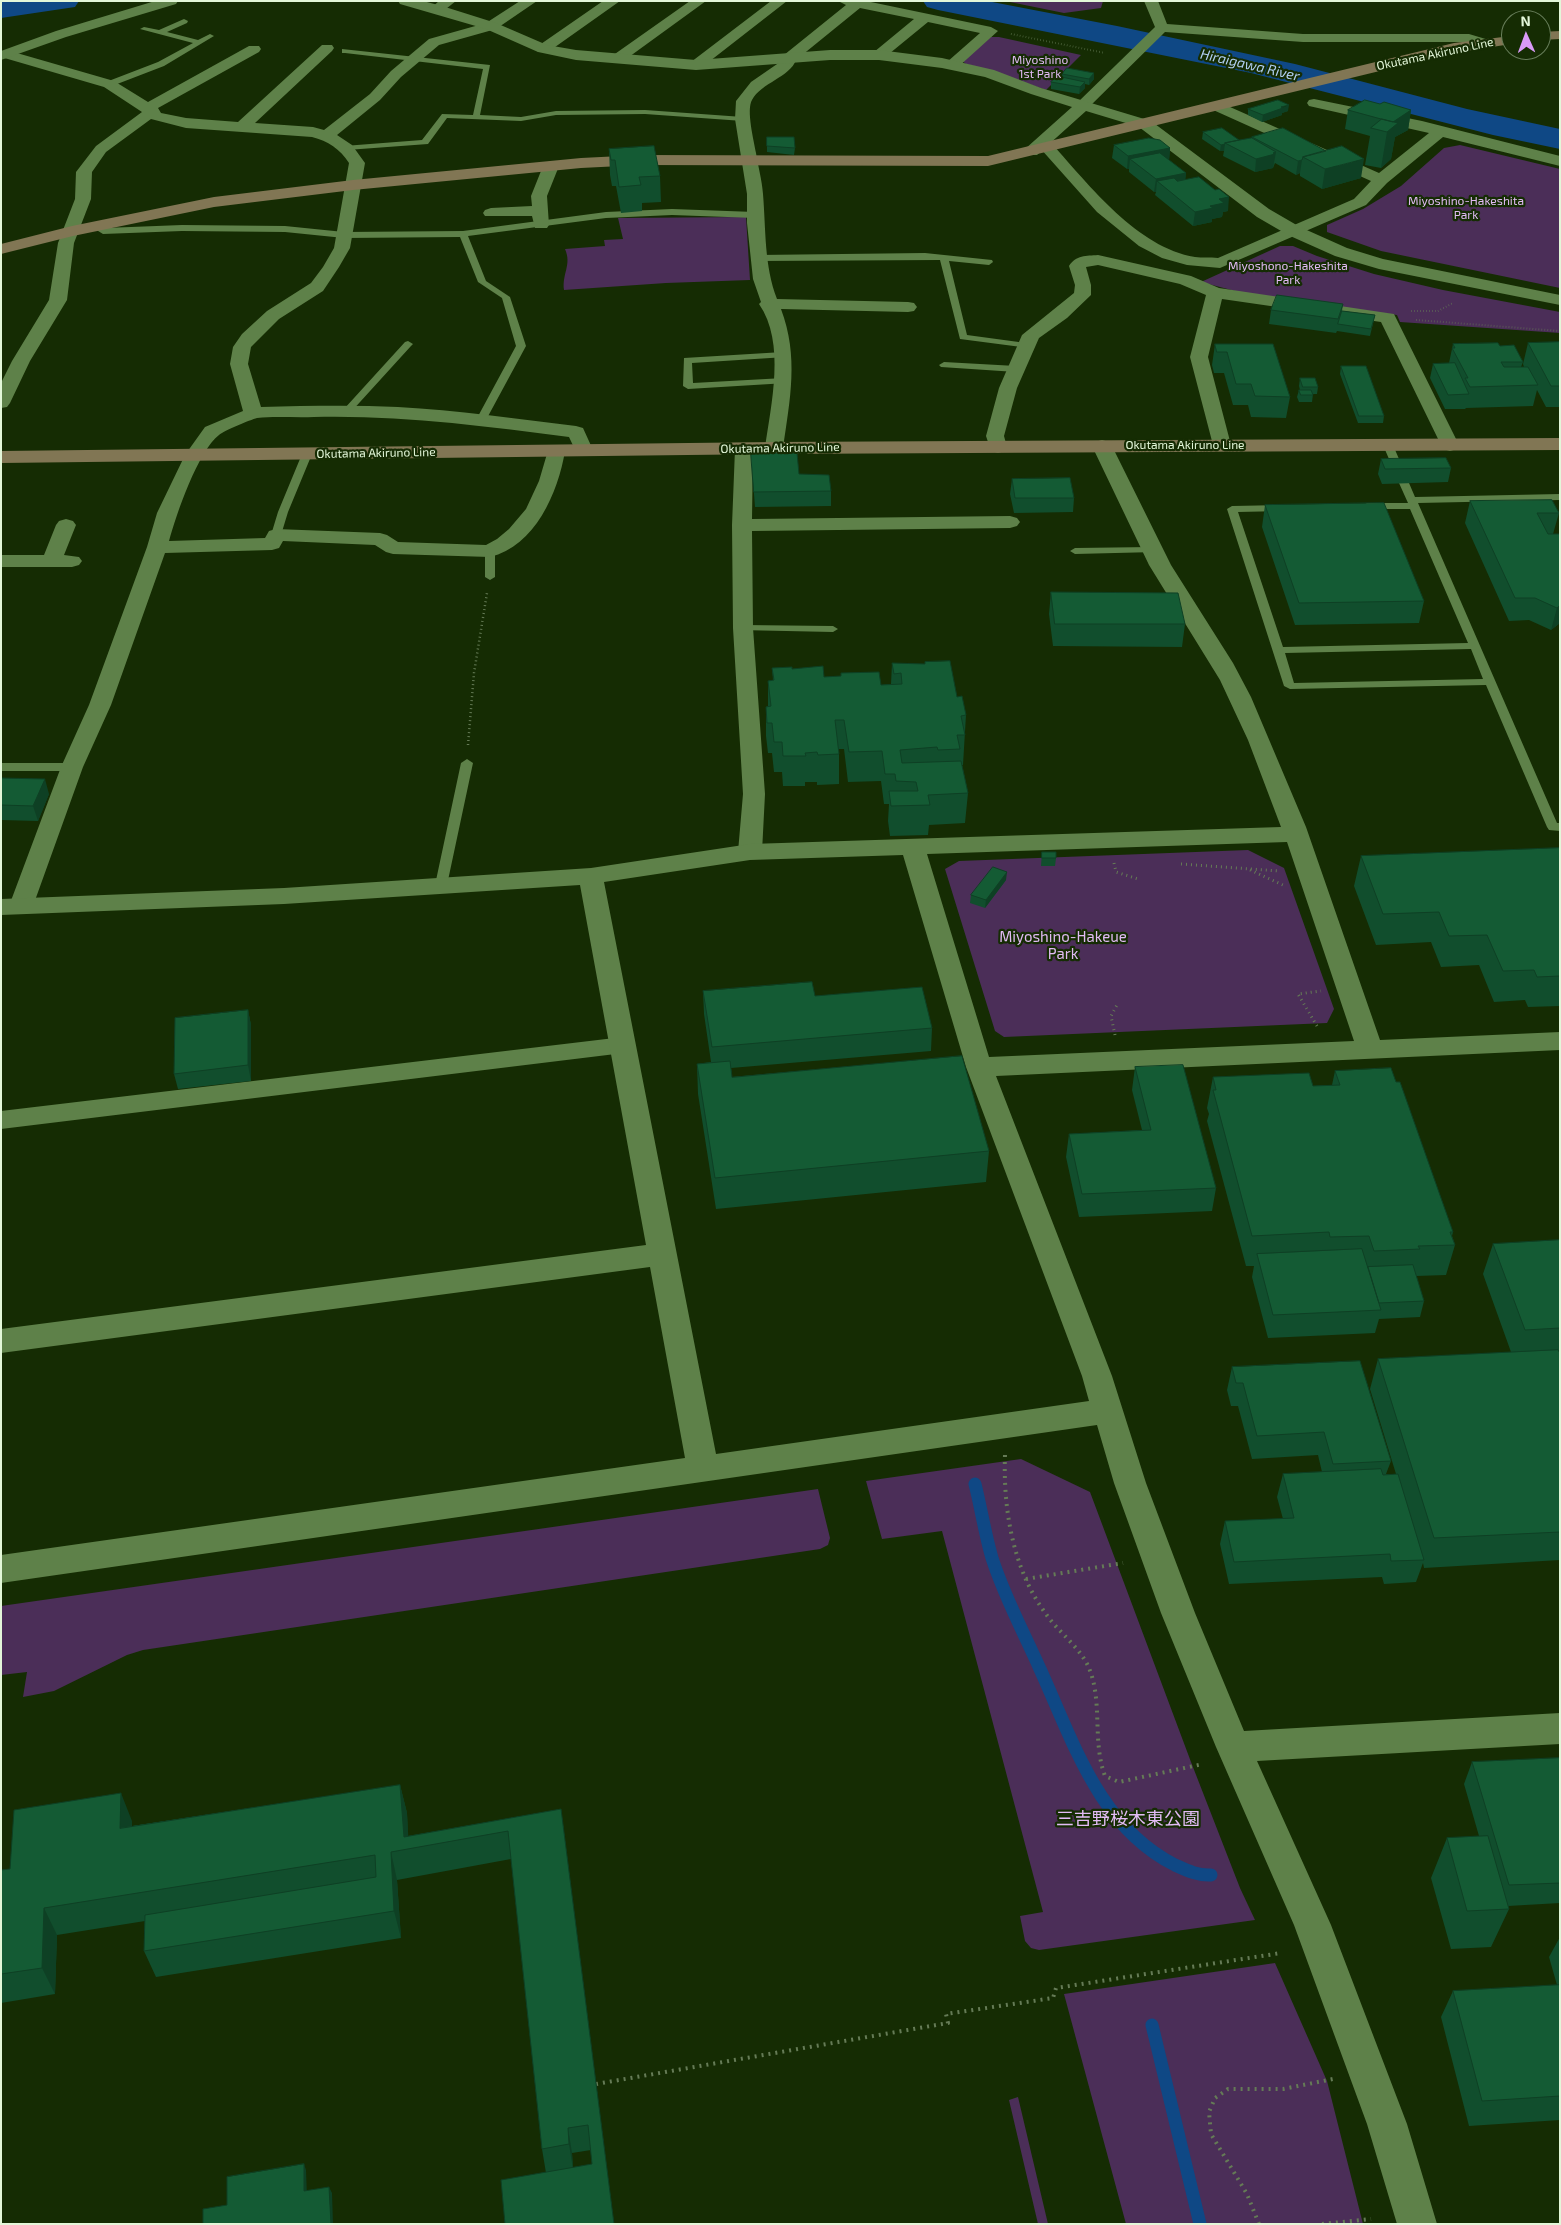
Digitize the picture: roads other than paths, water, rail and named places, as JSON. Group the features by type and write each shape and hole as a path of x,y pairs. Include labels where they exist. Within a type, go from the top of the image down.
{"main road":[{"name":"Okutama Akiruno Line","path":"1216,106 1454,48 1501,41"},
{"path":"1,249 94,226 214,202 353,185 551,166 641,160 970,162 1031,152 1216,106"},
{"name":"Okutama Akiruno Line","path":"1,456 774,448 1560,444"}],"street":[{"path":"3,53 171,1"},
{"path":"405,1 443,5 542,49 617,60 696,65 830,55 879,55 952,65 989,73 1082,106 1146,124 1263,213 1294,232 1341,252 1379,264 1560,300"},
{"path":"327,136 375,97 396,74 434,42 491,26 530,1"},
{"path":"542,49 613,1"},
{"path":"617,60 699,1"},
{"path":"696,65 780,1"},
{"path":"1151,1 1161,29"},
{"path":"774,448 784,381 783,355 778,325 768,304 761,279 758,258 755,194 743,119 743,100 768,76 782,68 789,58 851,2 991,32 952,65"},
{"path":"879,55 926,17"},
{"path":"1031,152 1082,106 1161,29 1303,38 1469,38 1484,43"},
{"path":"242,127 327,48"},
{"path":"1,403 21,361 58,300 66,243 83,199 84,172 101,149 150,112 151,106 254,49"},
{"path":"3,53 109,84 138,101 150,112 186,123 312,132 327,136 347,148 357,163 342,248 317,287 273,315 248,338 242,347 239,364 253,413"},
{"path":"1314,102 1560,160"},
{"path":"1216,106 1381,180"},
{"path":"1048,148 1122,227 1182,261 1203,264 1220,263 1360,202 1381,180 1440,132"},
{"path":"491,213 540,218 539,196 551,166"},
{"path":"998,447 995,436 1008,388 1031,335 1061,314 1082,295 1083,285 1077,266 1083,261 1098,260 1185,280 1215,293 1392,318 1450,445"},
{"path":"1215,293 1199,357 1222,445"},
{"path":"768,304 908,307"},
{"path":"584,450 576,432 481,420 347,411 253,413 212,431 194,455 167,513 100,705 11,907 284,896 591,876 750,852 1296,834"},
{"path":"1102,446 1160,565 1213,645 1240,696 1267,758 1296,834 1370,1049"},
{"path":"744,449 742,526 743,628 754,794 750,852"},
{"path":"157,546 272,544 276,535 380,539 393,548 490,551 503,545 529,521 541,501 554,466 556,450"},
{"path":"742,526 1010,522"},
{"path":"51,561 66,525"},
{"path":"1,561 72,561"},
{"path":"913,847 979,1067 1097,1376 1130,1483 1168,1585 1233,1747 1316,1934 1387,2124 1418,2224"},
{"path":"591,876 703,1469"},
{"path":"979,1067 1560,1041"},
{"path":"1,1120 623,1046"},
{"path":"1,1341 662,1254"},
{"path":"1,1569 1108,1412"},
{"path":"1233,1747 1560,1728"}],"lane":[{"path":"159,33 184,20"},
{"path":"144,29 199,42"},
{"path":"109,84 161,64 210,36"},
{"path":"345,51 488,67 476,117"},
{"path":"347,148 425,142 433,129 445,116 521,119 556,113 645,112 743,119"},
{"path":"94,226 104,231 182,228 285,229 344,235 463,234 540,218 663,213 755,215"},
{"path":"463,234 482,282 506,297 521,346 481,420"},
{"path":"758,258 944,257 988,262"},
{"path":"944,257 963,337 1026,346"},
{"path":"347,411 408,344"},
{"path":"783,355 687,360 688,386 784,381"},
{"path":"944,365 1016,369"},
{"path":"1388,445 1553,827 1560,827"},
{"path":"276,535 282,512 307,454"},
{"path":"1356,507 1560,497"},
{"path":"1299,508 1232,509 1290,686 1490,682"},
{"path":"1075,551 1152,550"},
{"path":"490,551 490,578"},
{"path":"743,628 833,629"},
{"path":"1278,650 1474,646"},
{"path":"441,885 467,762"},
{"path":"1,767 72,767"}],"waterway":[{"name":"Hiraigawa River","path":"1,9 64,1"},
{"name":"Hiraigawa River","path":"938,1 1206,54 1328,82 1493,125 1560,139"},
{"path":"975,1484 990,1549 1002,1586 1064,1725 1091,1780 1126,1828 1149,1849 1183,1869 1197,1874 1211,1875"},
{"path":"1152,2025 1200,2224"}],"park label":[{"name":"Miyoshino 1st Park","path":"1040,67"},
{"name":"Miyoshino-Hakeshita Park","path":"1466,208"},
{"name":"Miyoshono-Hakeshita Park","path":"1288,273"},
{"name":"Miyoshino-Hakeue Park","path":"1063,946"},
{"name":"三吉野桜木東公園","path":"1128,1819"}]}
